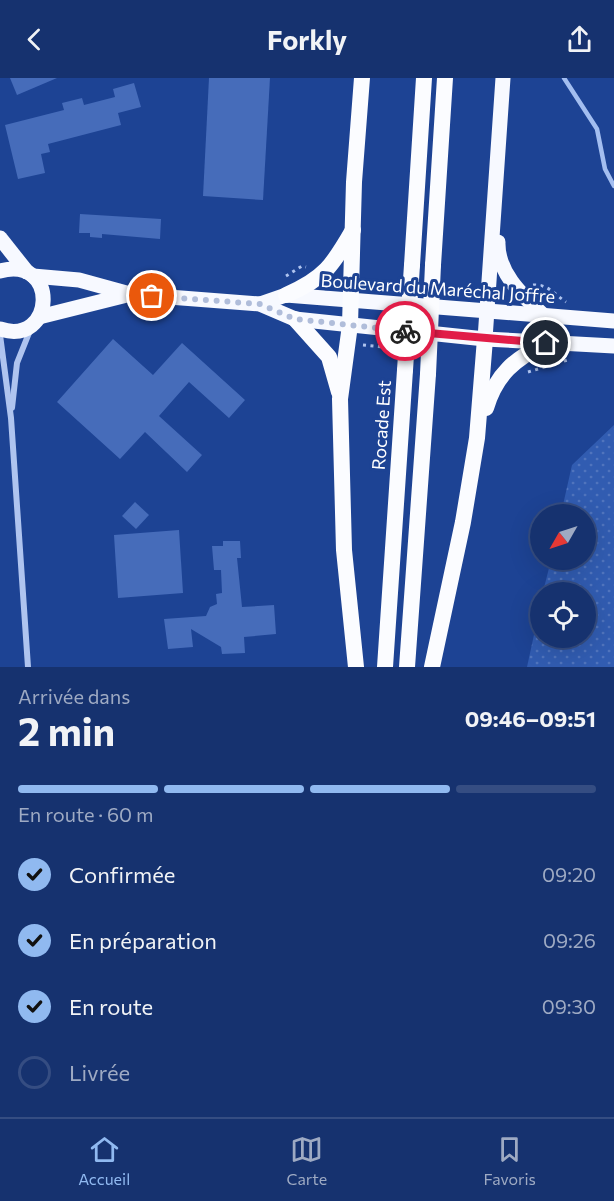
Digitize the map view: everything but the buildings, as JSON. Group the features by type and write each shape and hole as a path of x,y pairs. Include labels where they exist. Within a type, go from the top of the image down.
{"highway":[{"path":"356,667 344,550 340,399 350,325 362,78"},
{"name":"Rocade Est","path":"385,667 424,78"},
{"path":"407,667 428,374 445,78"},
{"path":"286,295 320,278 334,264 353,229"},
{"path":"295,319 329,357 340,399"},
{"path":"432,667 463,522 477,438 485,339"},
{"path":"477,438 490,396 501,374 511,363 546,343"}],"main road":[{"path":"485,339 503,78"},
{"path":"499,136 498,252 508,278 544,315"},
{"path":"0,238 42,289 44,298 36,320"},
{"name":"Boulevard du Maréchal Joffre","path":"0,271 10,268 30,274 79,280 130,294 260,304 295,319 485,339 614,346"},
{"name":"Boulevard du Maréchal Joffre","path":"0,329 14,332 36,320 130,294"},
{"name":"Boulevard du Maréchal Joffre","path":"260,304 286,295 351,302 614,321"}],"street":[{"path":"11,418 17,363 36,320"},
{"path":"0,335 11,418 28,667"}],"shaded area":[{"path":"614,425 614,667 527,667 531,648 596,648 596,582 546,582 548,570 596,570 596,504 563,504 572,465"}],"waterway":[{"path":"564,78 597,129 605,169 614,186"}],"way so far":[{"path":"152,296 260,304 295,319 405,331"}],"route":[{"path":"405,331 546,343"}]}
